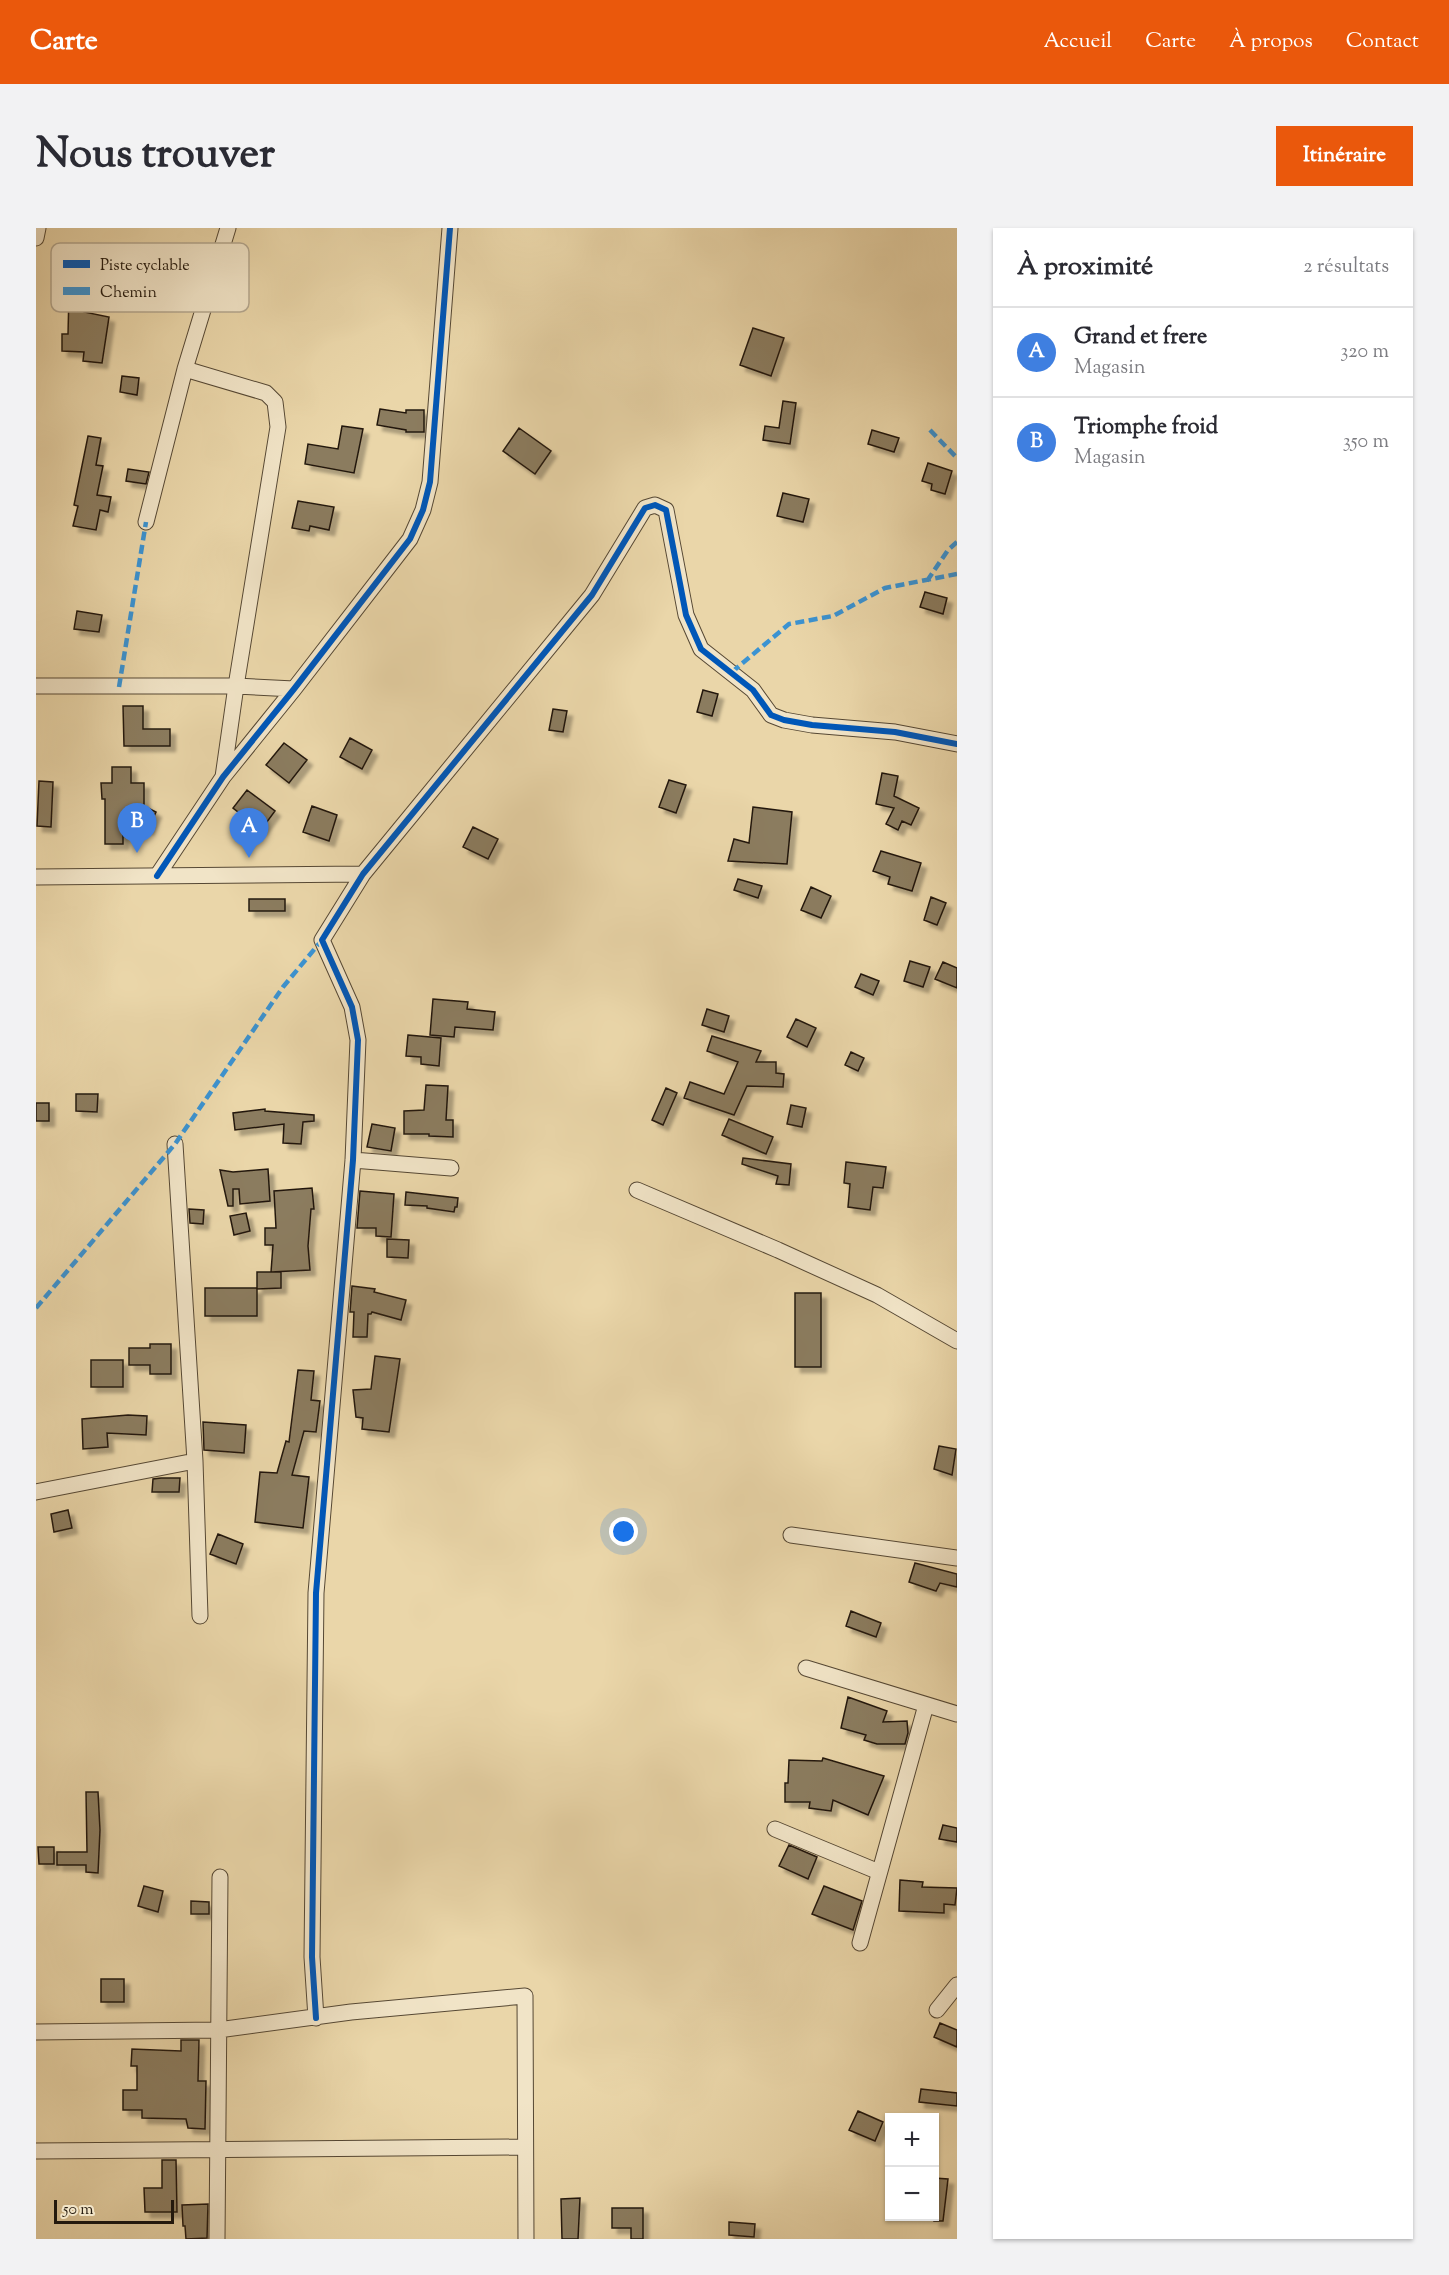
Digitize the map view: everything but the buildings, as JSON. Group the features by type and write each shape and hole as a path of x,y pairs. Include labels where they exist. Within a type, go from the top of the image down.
{"street":[{"path":"36,238 38,228"},
{"path":"223,243 228,228"},
{"path":"158,876 223,777 410,539 423,510 430,482 450,228"},
{"path":"146,522 184,369 202,312"},
{"path":"184,369 266,393 275,402 278,428 223,777"},
{"path":"316,2018 312,1958 316,1593 354,1160 358,1040 357,1022 352,1006 322,940 363,874 591,595 645,508 655,505 666,510 686,615 701,649 753,690 771,715 812,725 895,732 957,744"},
{"path":"36,686 236,686 294,689"},
{"path":"36,877 363,874"},
{"path":"175,1144 195,1461 200,1616"},
{"path":"354,1160 451,1168"},
{"path":"637,1190 877,1295 957,1341"},
{"path":"36,1492 195,1461"},
{"path":"791,1535 957,1558"},
{"path":"806,1668 957,1714"},
{"path":"860,1944 926,1705"},
{"path":"775,1829 879,1872"},
{"path":"217,2239 220,1876"},
{"path":"937,2010 957,1985"},
{"path":"36,2032 218,2030 351,2012 525,1996 526,2239"},
{"path":"36,2151 525,2147"}],"marked path":[{"path":"930,430 957,458"},
{"path":"119,687 146,522"},
{"path":"927,581 948,550 957,542"},
{"path":"732,672 789,624 833,616 885,588 957,574"},
{"path":"36,1308 175,1144 283,987 322,940"}],"cycle path":[{"path":"157,876 223,777 410,539 423,510 430,482 450,228"},
{"path":"316,2018 312,1957 316,1593 353,1160 358,1040 352,1007 322,940 363,874 592,595 645,508 655,505 666,510 686,615 701,649 753,690 771,715 812,725 895,732 957,744"}],"place":[{"name":"Triomphe froid","path":"137,853"},
{"name":"Grand et frere","path":"249,858"}]}
